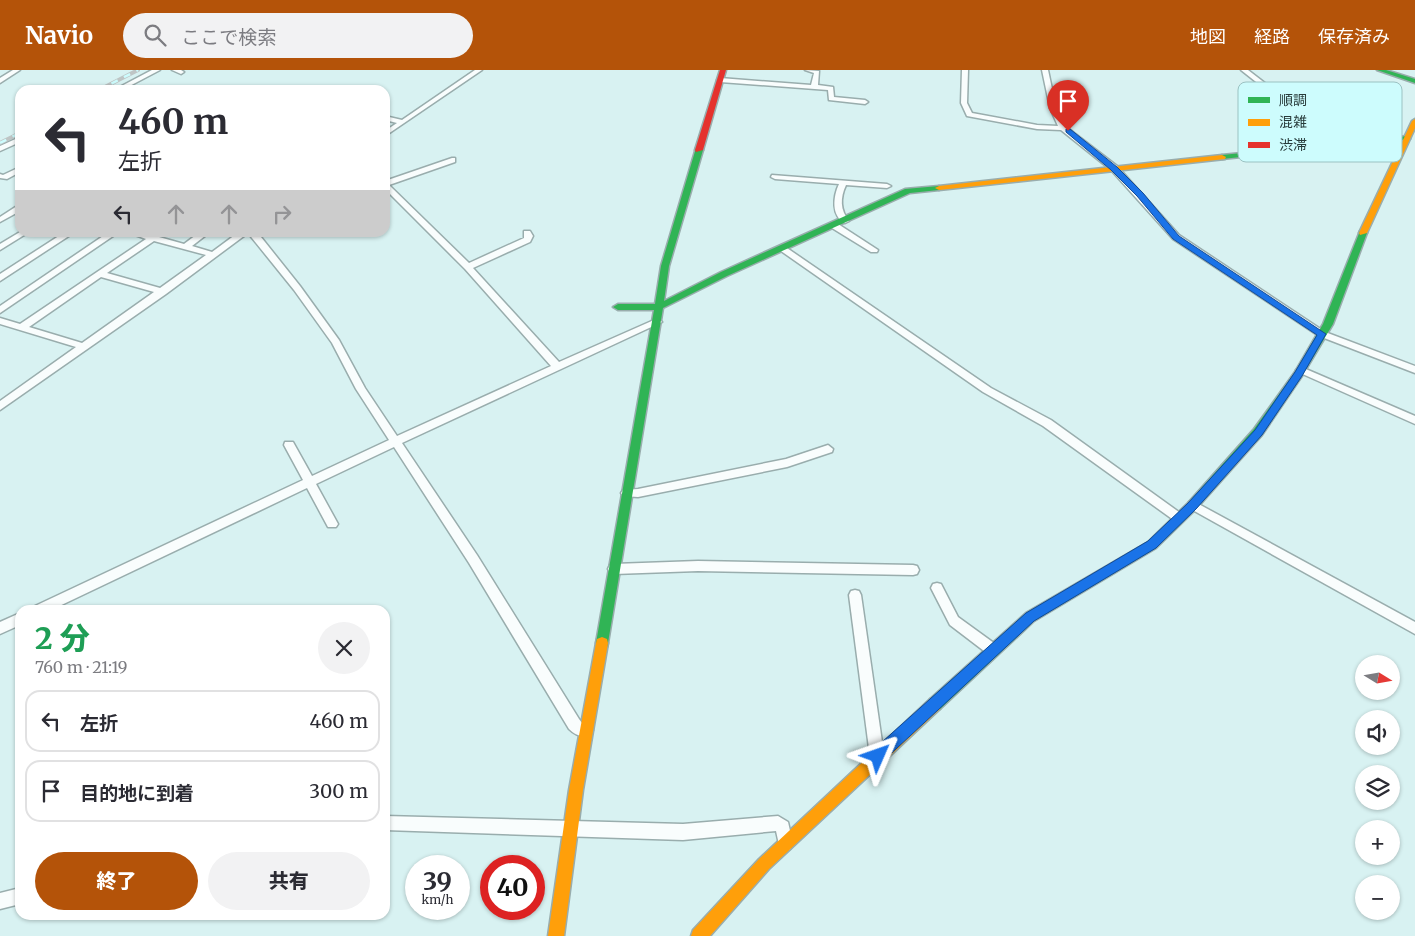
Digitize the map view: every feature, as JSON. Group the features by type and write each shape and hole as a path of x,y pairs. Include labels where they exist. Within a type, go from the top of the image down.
{"street":[{"path":"0,81 17,70"},
{"path":"127,85 157,70"},
{"path":"390,131 479,70"},
{"path":"808,70 816,72 814,86"},
{"path":"965,70 964,103 968,116 1038,127 1062,127"},
{"path":"1045,70 1053,108 1062,127 1114,168 1140,195 1176,238 1322,334 1415,370"},
{"path":"1244,70 1259,82"},
{"path":"1380,70 1415,81"},
{"path":"556,936 586,730 662,287 672,240 721,75 831,88 831,99 865,102"},
{"path":"390,119 403,122"},
{"path":"1402,151 1415,121"},
{"path":"1402,139 1408,138"},
{"path":"2,148 15,142"},
{"path":"2,148 15,150"},
{"path":"618,307 660,306 908,190 1238,155"},
{"path":"390,183 452,160"},
{"path":"699,936 764,864 878,756 1030,617 1152,545 1193,505 1258,432 1301,370 1328,324 1360,240 1397,162"},
{"path":"0,176 4,178 15,172"},
{"path":"775,177 886,186"},
{"path":"840,223 839,193 844,182"},
{"path":"390,190 468,267 558,366"},
{"path":"0,220 15,211"},
{"path":"840,223 874,250"},
{"path":"468,267 527,240 529,236 527,233"},
{"path":"0,248 17,237"},
{"path":"0,278 63,237"},
{"path":"0,310 108,237"},
{"path":"149,237 214,255"},
{"path":"186,247 199,237"},
{"path":"0,406 238,237"},
{"path":"256,237 297,288 336,342 361,390 473,559 574,724 578,729 586,730"},
{"path":"22,327 153,238"},
{"path":"784,249 987,390 1047,423 1179,518"},
{"path":"100,274 162,292"},
{"path":"0,321 85,347"},
{"path":"50,605 309,482 657,322"},
{"path":"1301,370 1415,420"},
{"path":"289,445 332,524"},
{"path":"628,494 788,463 828,449"},
{"path":"1193,505 1415,628"},
{"path":"614,568 698,566 913,570"},
{"path":"937,588 954,621 993,650"},
{"path":"854,595 878,756"},
{"path":"0,628 15,621"},
{"path":"390,823 683,832 778,823 783,826 785,844"},
{"path":"0,901 15,897"}],"railway":[{"path":"109,85 138,70"},
{"path":"0,143 15,136"}],"traffic: fast":[{"path":"1380,70 1415,81"},
{"path":"1402,139 1408,138"},
{"path":"602,643 645,395 665,266 699,150"},
{"path":"1222,157 1238,155"},
{"path":"618,307 655,307 664,305 724,274 908,191 939,188"},
{"path":"935,704 1030,617 1152,545 1192,506 1258,432 1299,374 1328,324 1363,233"}],"traffic: slow":[{"path":"1402,149 1415,121"},
{"path":"939,188 1222,157"},
{"path":"1363,233 1396,162"},
{"path":"556,936 576,790 602,643"},
{"path":"699,936 764,864 935,704"}],"traffic: jam":[{"path":"699,150 723,70"}],"route":[{"path":"878,756 1030,617 1063,596 1137,556 1152,545 1192,506 1258,432 1299,374 1322,334 1176,238 1140,195 1114,168 1068,131"}]}
